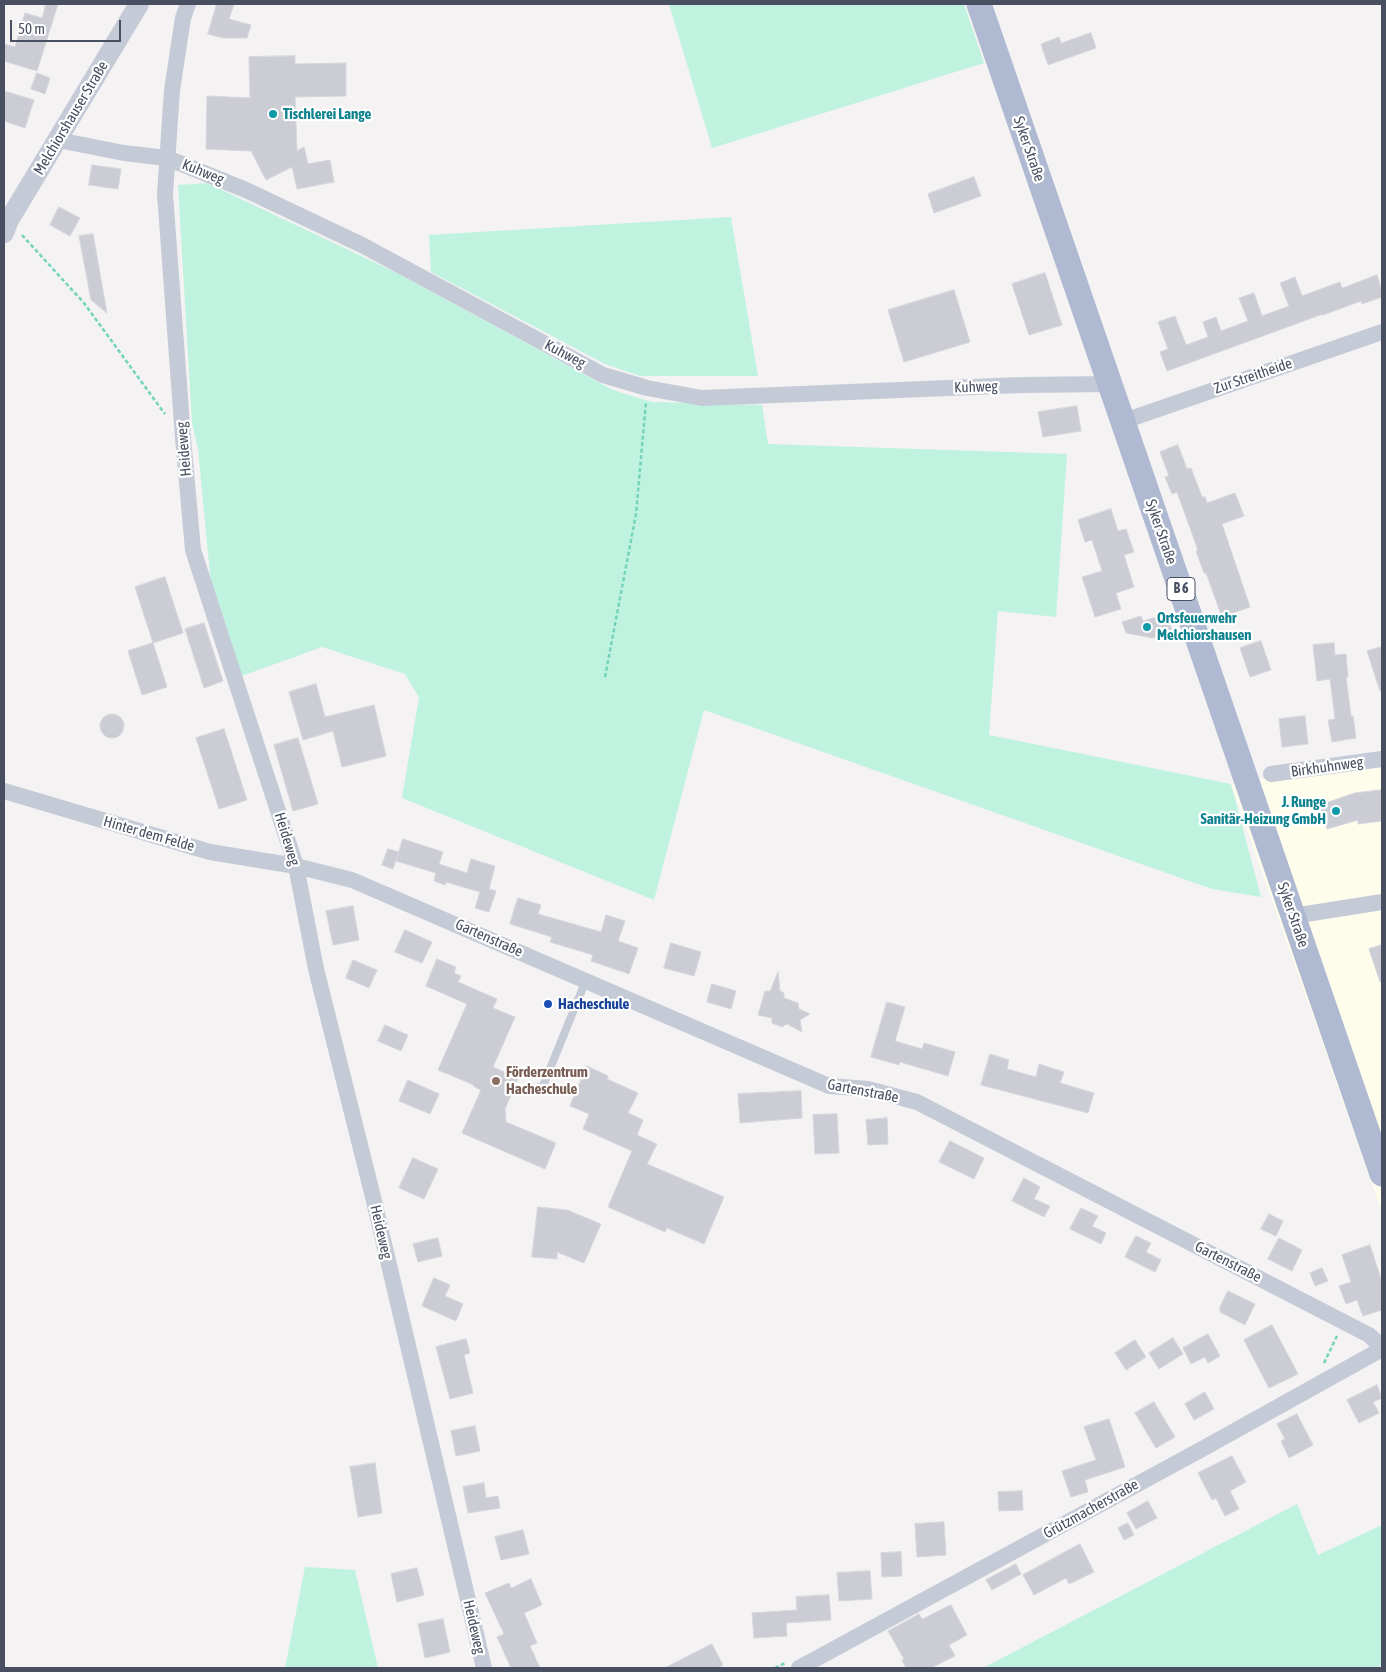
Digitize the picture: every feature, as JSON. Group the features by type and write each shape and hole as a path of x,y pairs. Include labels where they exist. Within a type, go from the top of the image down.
{"main road":[{"name":"Syker Straße","path":"979,4 1381,1167"}],"street":[{"name":"Melchiorshauser Straße","path":"6,227 139,4"},
{"name":"Heideweg","path":"188,4 172,90 165,194 193,550 296,866 316,969 373,1197 484,1668"},
{"name":"Kuhweg","path":"58,140 124,153 167,158 246,190 362,245 603,375 647,388 702,398 1022,385 1111,384"},
{"name":"Zur Streitheide","path":"1124,421 1382,332"},
{"name":"Birkhuhnweg","path":"1271,774 1382,759"},
{"name":"Hinter dem Felde","path":"4,791 210,852 296,866"},
{"name":"Gartenstraße","path":"296,866 352,880 829,1086 868,1089 917,1102 1369,1335 1382,1348"},
{"path":"1293,916 1382,902"},
{"name":"Grützmacherstraße","path":"799,1668 1204,1448 1382,1348"}],"lane":[{"path":"524,1092 543,1086 586,980"}],"path":[{"path":"6,227 84,303 165,414"},
{"path":"605,677 636,514 647,388"}],"shaded area":[{"path":"1382,760 1382,1212 1231,784"}],"green space":[{"path":"669,4 964,4 984,63 712,148"},
{"path":"207,183 395,272 613,390 652,402 762,405 768,444 1067,454 1056,617 998,611 989,735 1231,784 1261,897 1212,889 704,710 654,900 402,798 419,697 405,674 322,647 239,677 211,584 198,449 192,423 178,185"},
{"path":"731,217 758,376 640,376 605,364 431,272 429,235"},
{"path":"1297,1504 1318,1555 1382,1525 1382,1664 1377,1668 983,1668"},
{"path":"305,1567 355,1570 378,1668 285,1668"}],"building":[{"path":"46,4 58,4 37,71 4,61 4,44 15,47 25,13 42,18"},
{"path":"217,4 234,4 229,19 251,25 247,38 223,38 208,34"},
{"path":"1091,33 1096,48 1048,65 1041,44 1059,37 1061,43"},
{"path":"295,56 295,64 346,63 346,96 295,97 297,151 304,147 308,164 330,160 334,182 297,189 292,167 266,180 251,151 206,149 207,96 250,98 249,57"},
{"path":"37,73 50,78 45,94 31,89"},
{"path":"4,91 34,100 25,128 4,121"},
{"path":"92,165 121,169 118,189 89,185"},
{"path":"974,177 981,196 934,213 928,194"},
{"path":"59,207 80,218 70,236 50,225"},
{"path":"93,234 107,313 91,300 79,236"},
{"path":"1045,273 1062,325 1029,335 1012,284"},
{"path":"1377,275 1382,297 1362,304 1361,301 1323,314 1167,371 1160,352 1168,349 1158,322 1175,316 1186,345 1208,337 1203,322 1216,317 1221,331 1248,321 1239,298 1254,293 1262,316 1289,306 1280,283 1295,277 1302,296 1340,282 1342,288"},
{"path":"954,290 970,342 904,362 888,310"},
{"path":"1077,406 1081,431 1043,437 1038,412"},
{"path":"1178,445 1187,469 1191,468 1202,497 1205,497 1207,503 1235,493 1244,516 1222,524 1250,607 1222,617 1196,551 1198,550 1177,492 1172,494 1165,477 1169,476 1160,452"},
{"path":"1111,509 1118,531 1126,529 1134,552 1124,555 1134,587 1116,593 1121,609 1095,617 1082,577 1102,571 1092,540 1085,542 1078,520"},
{"path":"165,577 183,633 153,643 135,587"},
{"name":"Ortsfeuerwehr Melchiorshausen","path":"1166,614 1172,631 1153,638 1126,633 1122,622 1141,616 1143,621"},
{"path":"204,623 223,681 204,688 185,629"},
{"path":"1261,641 1271,670 1250,677 1240,648"},
{"path":"153,643 167,687 142,695 128,651"},
{"path":"1334,643 1335,655 1346,654 1348,677 1346,677 1356,738 1332,742 1328,720 1335,719 1330,679 1317,681 1313,645"},
{"path":"1382,647 1382,691 1380,691 1367,651"},
{"path":"316,684 325,717 374,705 386,756 342,767 333,731 303,740 289,692"},
{"path":"112,714 117,715 123,721 123,731 117,737 112,738 107,737 101,731 100,726 101,721 107,715"},
{"path":"1305,716 1308,744 1282,747 1279,719"},
{"path":"224,729 247,800 219,809 196,738"},
{"path":"298,738 318,804 293,811 274,745"},
{"name":"J. Runge Sanitär-Heizung GmbH","path":"1382,790 1382,821 1358,824 1358,820 1327,829 1320,805 1355,793"},
{"path":"403,839 443,852 439,864 467,873 471,859 495,866 489,889 496,891 489,912 475,908 480,892 446,882 445,885 434,881 436,873 396,861"},
{"path":"388,849 399,852 393,869 382,865"},
{"path":"518,898 541,905 538,914 601,932 606,915 625,921 618,941 638,948 629,974 591,961 593,955 550,942 552,937 510,924"},
{"path":"353,906 359,940 333,945 326,911"},
{"path":"405,930 432,942 422,963 395,952"},
{"path":"671,943 701,952 694,976 664,968"},
{"path":"1382,945 1382,982 1380,982 1369,949"},
{"path":"437,959 456,967 454,973 461,976 458,982 497,999 493,1008 515,1017 493,1067 518,1078 505,1109 506,1122 556,1143 545,1169 462,1133 481,1090 474,1085 438,1070 467,1004 426,986"},
{"path":"353,960 377,970 369,988 346,978"},
{"path":"778,972 780,991 784,993 784,998 798,1003 799,1009 810,1014 800,1020 802,1032 787,1024 782,1027 772,1023 772,1018 758,1015 765,991 770,991"},
{"path":"712,984 736,991 731,1009 707,1002"},
{"path":"887,1002 905,1007 895,1041 922,1049 924,1043 955,1052 948,1076 900,1062 899,1065 871,1057"},
{"path":"385,1025 408,1035 401,1051 378,1041"},
{"path":"990,1054 1009,1060 1007,1069 1036,1077 1039,1064 1064,1072 1060,1083 1094,1093 1088,1113 981,1085"},
{"path":"587,1066 608,1076 607,1079 638,1093 628,1113 643,1120 637,1135 657,1144 647,1164 724,1197 704,1244 667,1228 665,1232 608,1207 632,1151 583,1129 589,1114 570,1106"},
{"path":"408,1080 439,1094 430,1114 399,1101"},
{"path":"801,1091 802,1118 740,1123 738,1094"},
{"path":"837,1114 839,1153 815,1154 813,1115"},
{"path":"887,1118 888,1144 868,1145 866,1120"},
{"path":"950,1141 984,1158 974,1179 939,1162"},
{"path":"413,1158 438,1169 424,1199 399,1188"},
{"path":"1024,1178 1040,1187 1034,1199 1050,1206 1044,1217 1012,1201"},
{"path":"538,1207 567,1210 601,1224 584,1263 557,1252 557,1259 532,1257"},
{"path":"1081,1208 1098,1216 1092,1226 1106,1233 1101,1244 1070,1229"},
{"path":"1269,1214 1283,1221 1276,1236 1261,1229"},
{"path":"1136,1236 1151,1243 1146,1252 1161,1260 1155,1272 1125,1257"},
{"path":"438,1238 442,1256 418,1262 413,1244"},
{"path":"1279,1238 1302,1250 1292,1271 1268,1259"},
{"path":"1370,1245 1382,1282 1382,1310 1363,1316 1357,1300 1346,1304 1339,1286 1351,1282 1342,1255"},
{"path":"1322,1268 1328,1281 1315,1286 1310,1273"},
{"path":"434,1278 450,1285 445,1296 463,1304 456,1321 422,1306"},
{"path":"1228,1291 1255,1304 1245,1325 1220,1312 1220,1307"},
{"path":"1272,1325 1298,1374 1269,1388 1244,1340"},
{"path":"1208,1334 1220,1356 1208,1363 1205,1357 1191,1364 1183,1348"},
{"path":"1173,1338 1183,1354 1159,1369 1149,1353"},
{"path":"466,1339 470,1353 464,1355 473,1393 450,1399 436,1347"},
{"path":"1135,1340 1146,1357 1126,1370 1115,1353"},
{"path":"1377,1385 1382,1398 1373,1402 1379,1413 1359,1423 1347,1400"},
{"path":"1205,1392 1214,1409 1194,1420 1185,1404"},
{"path":"1154,1402 1175,1437 1156,1448 1135,1413"},
{"path":"1297,1414 1313,1445 1289,1458 1281,1441 1285,1439 1277,1424"},
{"path":"1109,1419 1125,1467 1085,1480 1088,1492 1071,1497 1062,1471 1096,1460 1084,1427"},
{"path":"475,1426 480,1451 456,1456 451,1431"},
{"path":"1232,1456 1246,1482 1230,1491 1239,1509 1225,1516 1216,1498 1212,1500 1198,1473"},
{"path":"375,1463 382,1513 358,1517 350,1467"},
{"path":"484,1483 486,1498 498,1496 500,1508 468,1513 463,1487"},
{"path":"1022,1491 1023,1510 999,1511 998,1492"},
{"path":"1148,1501 1157,1518 1136,1529 1127,1513"},
{"path":"944,1522 946,1555 917,1557 915,1524"},
{"path":"1128,1523 1134,1535 1124,1540 1118,1528"},
{"path":"523,1530 529,1554 501,1560 495,1537"},
{"path":"1080,1544 1094,1572 1069,1584 1066,1578 1034,1595 1023,1575"},
{"path":"901,1552 902,1576 882,1577 881,1553"},
{"path":"1016,1564 1021,1574 992,1590 986,1580"},
{"path":"417,1568 424,1595 397,1602 391,1574"},
{"path":"870,1571 872,1599 839,1601 837,1573"},
{"path":"531,1579 542,1605 524,1613 537,1643 530,1646 540,1668 511,1668 497,1637 504,1634 485,1593 509,1583 511,1588"},
{"path":"829,1595 831,1620 786,1623 787,1636 754,1638 752,1613 797,1610 796,1597"},
{"path":"951,1605 967,1635 949,1645 955,1656 931,1668 906,1668 902,1660 904,1659 888,1631 919,1614 922,1619"},
{"path":"443,1619 450,1652 425,1658 418,1624"},
{"path":"712,1644 723,1665 717,1668 665,1668"}],"place":[{"name":"Tischlerei Lange","path":"273,114"},
{"name":"Ortsfeuerwehr Melchiorshausen","path":"1147,627"},
{"name":"J. Runge Sanitär-Heizung GmbH","path":"1336,811"},
{"name":"Hacheschule","path":"548,1004"},
{"name":"Förderzentrum Hacheschule","path":"496,1081"}]}
